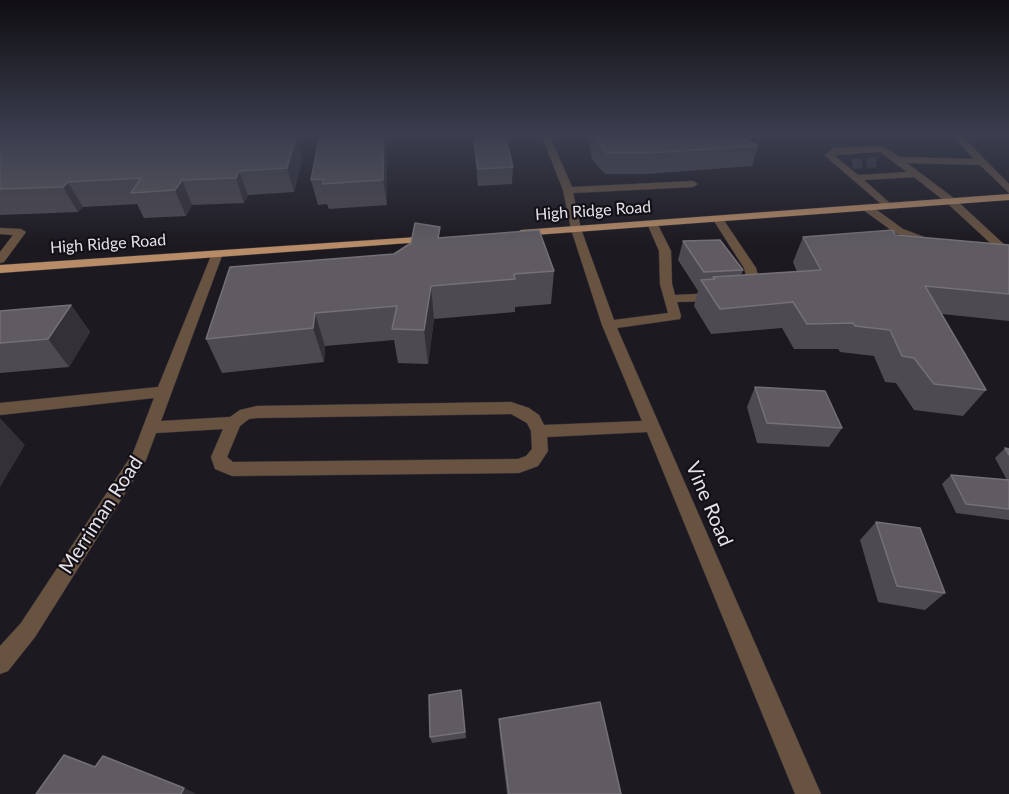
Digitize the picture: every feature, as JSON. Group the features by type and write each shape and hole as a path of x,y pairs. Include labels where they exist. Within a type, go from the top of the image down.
{"main road":[{"name":"High Ridge Road","path":"509,233 1009,197"},
{"name":"High Ridge Road","path":"0,269 442,238"}],"street":[{"name":"Vine Road","path":"560,171 568,190 576,229 609,326 808,794"},
{"path":"848,171 886,206"},
{"path":"912,171 951,201 1007,250"},
{"path":"990,171 1009,190"},
{"path":"856,178 916,174"},
{"path":"568,190 693,184"},
{"path":"866,207 898,231 941,246"},
{"path":"717,218 734,252 750,268 757,293 747,294"},
{"path":"609,326 675,316 666,284 671,255 652,223"},
{"path":"0,231 21,232 21,236 0,260"},
{"path":"983,248 1007,250"},
{"name":"Merriman Road","path":"0,663 28,630 140,455 217,253"},
{"path":"671,299 727,296"},
{"path":"0,409 163,392"},
{"path":"511,408 524,412 533,419 538,431 540,451 532,461 519,466 232,469 221,464 219,457 234,423 245,414 256,412 511,408"},
{"path":"151,427 234,423"},
{"path":"538,431 652,426"}],"building":[{"path":"0,171 239,171 236,178 182,180 175,190 131,193 141,178 68,182 63,187 0,189"},
{"path":"313,171 383,171 383,180 323,184 323,179 311,180"},
{"path":"415,223 440,227 438,238 539,230 554,271 514,274 515,279 431,286 424,330 392,329 397,306 315,313 313,328 206,339 230,267 394,254 411,243"},
{"path":"893,230 895,235 1009,245 1009,294 925,286 986,390 934,384 914,358 902,356 890,330 855,326 853,323 807,324 793,302 720,309 701,280 715,279 713,277 821,270 803,237"},
{"path":"720,240 743,270 704,272 683,241"},
{"path":"71,305 48,339 0,343 0,311"},
{"path":"755,387 825,391 842,428 767,423"},
{"path":"951,475 1009,480 1009,509 966,504"},
{"path":"876,522 920,528 945,593 897,586"},
{"path":"461,690 465,732 430,737 429,695"},
{"path":"600,702 621,794 509,794 499,719"},
{"path":"64,755 95,767 103,756 184,788 181,794 36,794"}]}
